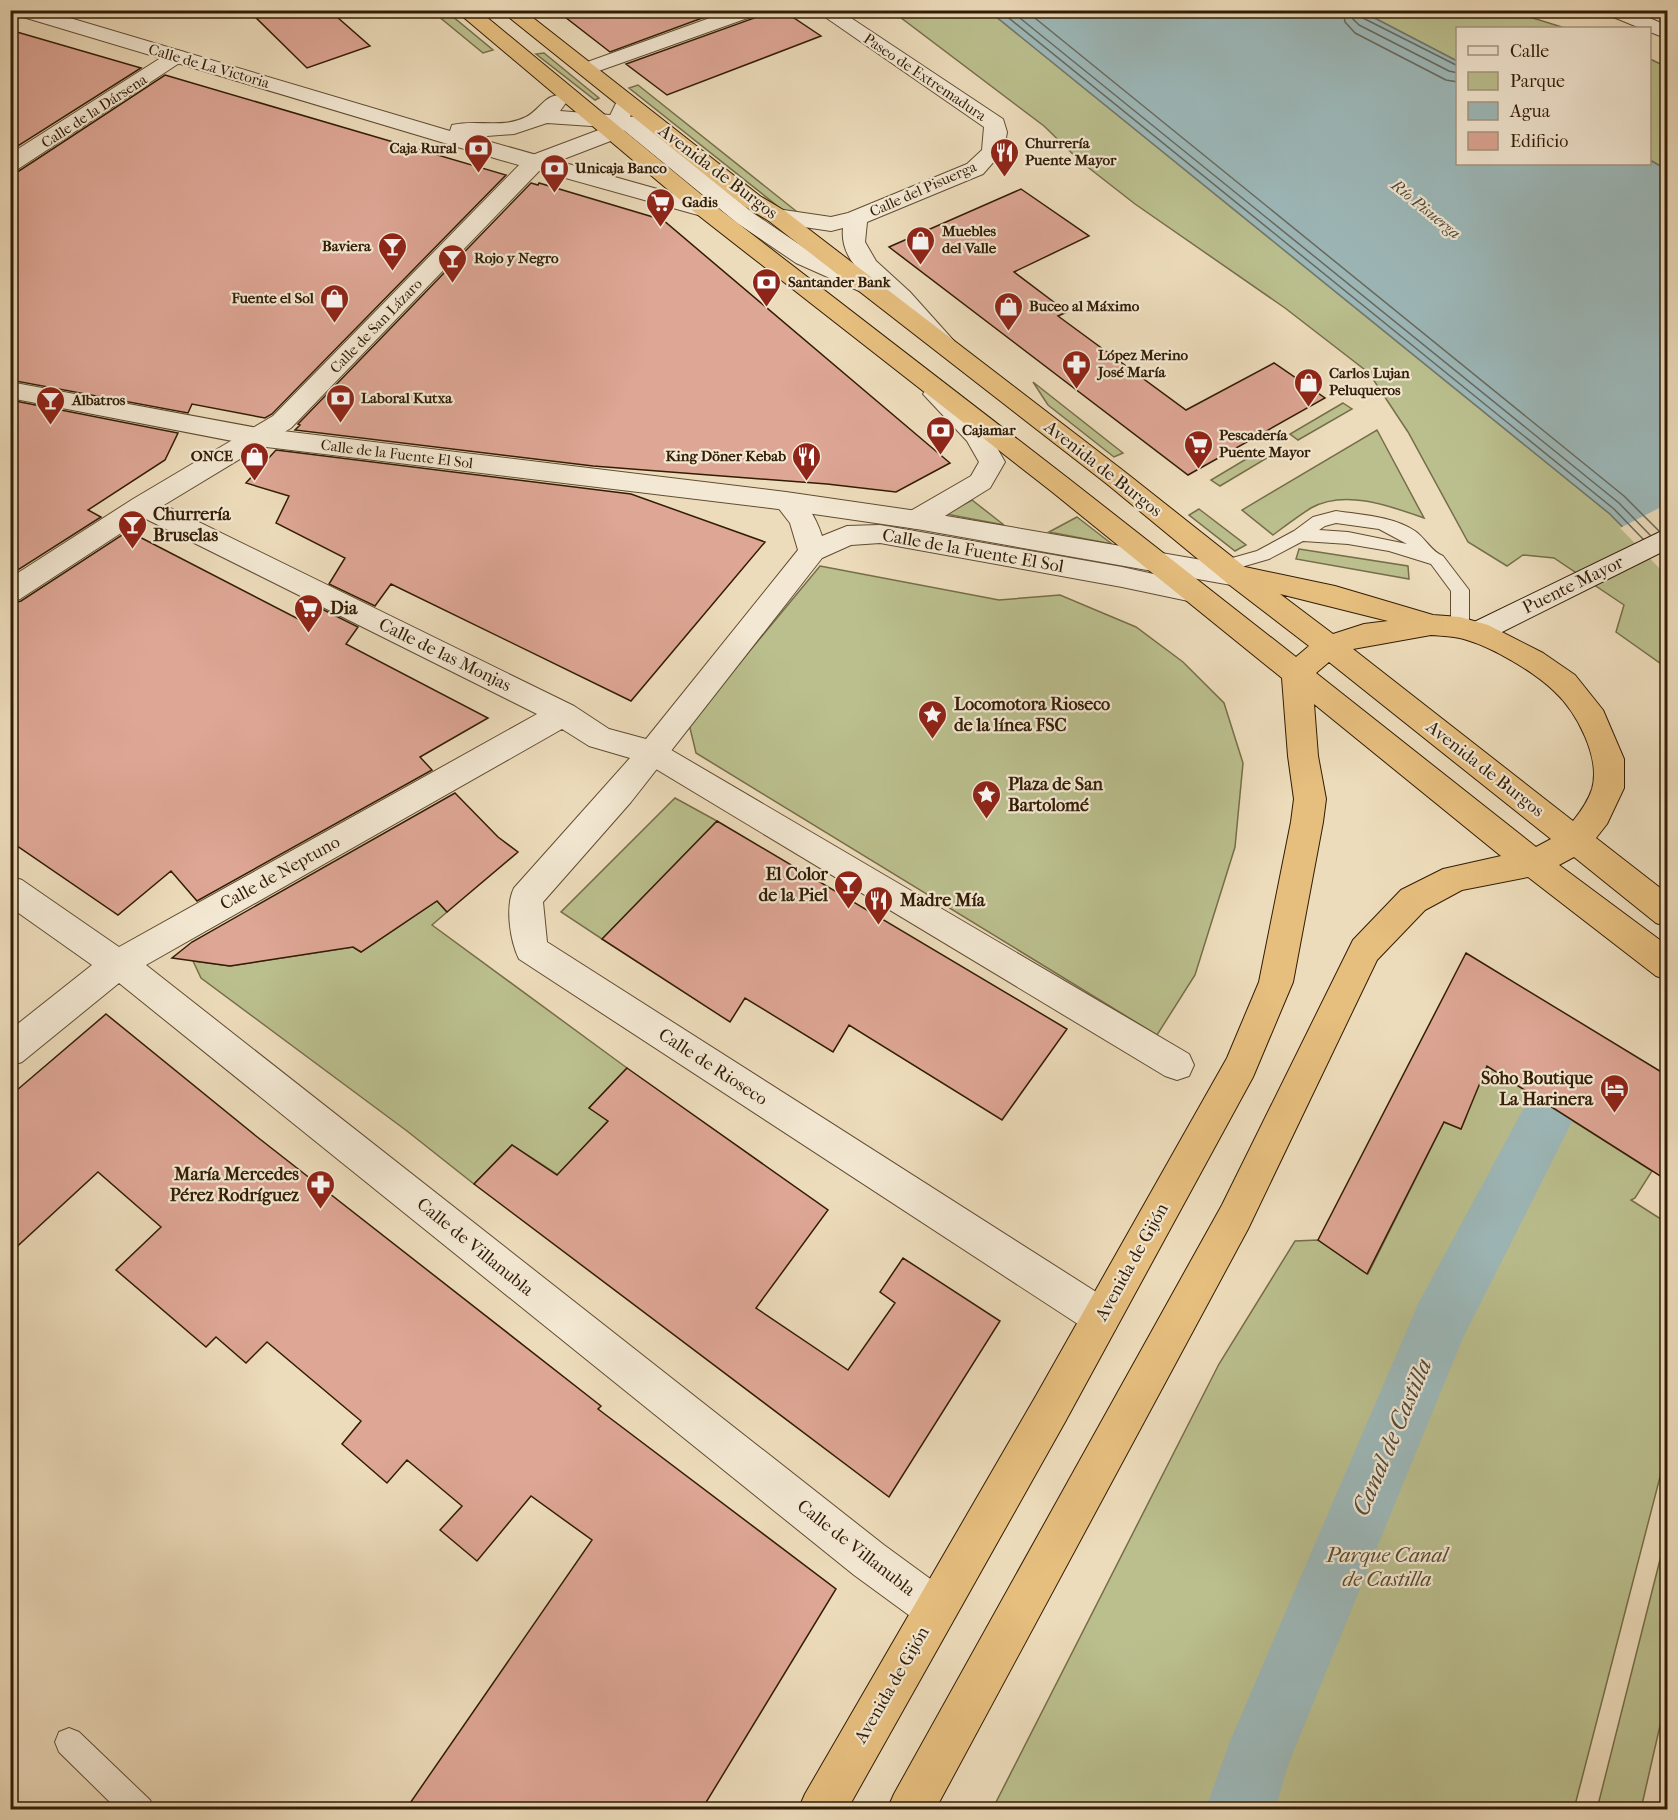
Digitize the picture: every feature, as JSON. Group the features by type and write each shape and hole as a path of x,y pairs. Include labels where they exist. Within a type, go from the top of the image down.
{"highway":[{"name":"Avenida de Burgos","path":"465,10 564,92 614,119 777,216 1137,495 1230,571 1329,646 1668,913"},
{"name":"Avenida de Burgos","path":"510,10 586,69 614,119 706,210 1158,563 1533,863 1668,966"},
{"path":"910,1809 1240,1207 1365,950 1413,900 1455,878 1533,863 1576,841 1596,815 1608,788 1609,759 1592,718 1565,683 1497,640 1469,630 1431,625 1389,610 1230,571"},
{"path":"1296,673 1329,646 1364,634 1431,625"},
{"name":"Avenida de Gijón","path":"821,1809 1241,1066 1276,982 1310,798 1296,673"}],"street":[{"name":"Calle de La Victoria","path":"20,10 706,210"},
{"path":"586,69 752,10"},
{"name":"Paseo de Extremadura","path":"825,10 995,124"},
{"path":"1613,10 1668,33"},
{"name":"Calle de la Dársena","path":"10,164 177,57"},
{"name":"Calle de La Victoria","path":"544,116 564,92"},
{"name":"Calle de La Victoria","path":"398,121 485,133 518,126 544,116 614,119 627,122 745,218 804,258 867,286"},
{"name":"Calle de San Lázaro","path":"10,592 143,506 282,422 536,162 614,119"},
{"name":"Calle del Pisuerga","path":"777,216 831,224 856,218 975,169 989,158 997,141 995,124"},
{"name":"Calle del Pisuerga","path":"856,218 854,242 866,265 902,297 946,346"},
{"name":"Calle de la Fuente El Sol","path":"909,368 978,436 992,462 981,482 917,520"},
{"name":"Calle de la Fuente El Sol","path":"10,390 258,437 786,501 917,520 1158,563 1230,571"},
{"path":"786,501 801,516 809,530 812,551 651,752 1177,1065"},
{"name":"Calle de las Monjas","path":"143,506 563,714 600,738 651,752"},
{"name":"Calle de la Fuente El Sol","path":"812,551 847,536 880,534 1110,574 1193,592"},
{"name":"Puente Mayor","path":"1469,630 1575,585 1668,537"},
{"name":"Calle de Neptuno","path":"10,1050 118,964 563,714"},
{"name":"Calle de Rioseco","path":"651,752 620,793 526,898 531,949 1101,1317"},
{"name":"Calle de Villanubla","path":"10,889 118,964 869,1560 936,1609"}],"lane":[{"path":"1230,571 1300,535 1348,538 1391,545 1437,560 1460,590 1469,630"},
{"path":"69,1742 140,1809"}],"green space":[{"path":"432,11 446,11 493,50 483,53"},
{"path":"892,11 989,11 1610,514 1667,572 1667,668 1616,632 1624,605 1554,558 1523,555 1507,566 1468,542 1408,432 1369,373 1285,308 1135,204 1080,161 1044,126"},
{"path":"1361,11 1510,11 1562,27 1456,27 1456,60"},
{"path":"544,53 599,98 595,100 536,54"},
{"path":"1651,59 1667,67 1667,170 1651,161"},
{"path":"638,85 801,215 785,212 629,88"},
{"path":"1033,382 1123,453 1114,457 1048,405"},
{"path":"1343,403 1352,409 1298,440 1290,434"},
{"path":"1377,430 1424,518 1368,501 1338,500 1324,502 1311,508 1273,535 1242,510"},
{"path":"1258,452 1267,458 1220,486 1211,480"},
{"path":"972,500 1004,525 946,514"},
{"path":"1199,509 1246,545 1235,551 1189,515"},
{"path":"1077,517 1112,544 1049,532"},
{"path":"1299,549 1408,566 1409,579 1296,559"},
{"name":"Plaza de San Bartolomé","path":"820,566 999,600 1060,595 1136,627 1183,662 1224,703 1243,763 1235,847 1195,975 1157,1035 696,753 689,724"},
{"path":"675,798 717,821 602,939 561,912"},
{"path":"437,901 447,912 432,925 627,1068 589,1108 608,1121 558,1175 512,1145 474,1184 407,1131 201,978 193,961 230,966 353,947 361,952"},
{"name":"Parque Canal de Castilla","path":"1476,1059 1652,1171 1635,1198 1631,1200 1667,1223 1667,1450 1574,1809 992,1810 1219,1364 1295,1241 1318,1240 1368,1274 1444,1122 1461,1129 1466,1117"},
{"path":"1667,1532 1667,1695 1641,1809 1597,1809"}],"water":[{"name":"Río Pisuerga","path":"989,11 1361,11 1456,60 1456,165 1651,165 1651,161 1667,170 1667,572 1610,514"}],"pier":[{"path":"1667,504 1668,573 1665,574 1620,528"}],"building":[{"path":"248,10 329,10 370,46 307,68"},
{"path":"556,10 724,10 610,52"},
{"path":"764,10 782,10 821,36 667,95 626,64 760,16"},
{"path":"10,30 141,68 10,151"},
{"path":"165,75 506,175 272,414 265,418 192,404 188,413 10,380 10,172 19,171"},
{"path":"531,183 538,185 539,183 663,220 950,463 896,492 827,484 593,466 295,430 300,425 298,424"},
{"path":"1021,189 1089,236 1014,272 1067,312 1058,316 1186,410 1274,363 1325,398 1188,475 889,247"},
{"path":"10,400 178,433 165,460 88,510 101,517 10,575"},
{"path":"276,450 631,494 765,542 631,701 391,584 375,606 329,584 345,558 276,523 289,496 246,483"},
{"path":"128,531 306,623 316,606 358,627 346,644 488,718 420,757 432,770 197,901 171,871 118,915 10,841 10,604 21,601"},
{"path":"455,793 498,837 518,852 447,912 437,901 361,952 353,947 230,966 172,958 192,942"},
{"path":"717,821 1067,1029 1002,1120 849,1025 833,1052 745,998 730,1022 602,939"},
{"name":"Soho Boutique La Harinera","path":"1466,953 1668,1076 1668,1181 1487,1066 1461,1129 1444,1122 1367,1274 1318,1240"},
{"path":"106,1014 256,1136 601,1406 598,1409 836,1589 702,1809 406,1809 592,1540 531,1496 477,1561 440,1530 462,1506 407,1460 387,1483 342,1444 361,1421 267,1342 246,1363 216,1337 206,1347 116,1270 161,1227 98,1172 10,1253 10,1096"},
{"path":"627,1068 828,1210 756,1308 848,1370 895,1303 880,1292 903,1258 1000,1321 889,1497 474,1184 512,1145 557,1175 608,1121 589,1108"}],"waterway":[{"name":"Canal de Castilla","path":"1240,1810 1254,1765 1440,1322 1552,1108"}],"place":[{"name":"Caja Rural","path":"478,174"},
{"name":"Churrería Puente Mayor","path":"1004,178"},
{"name":"Unicaja Banco","path":"554,194"},
{"name":"Gadis","path":"661,228"},
{"name":"Muebles del Valle","path":"921,266"},
{"name":"Baviera","path":"392,272"},
{"name":"Rojo y Negro","path":"453,284"},
{"name":"Santander Bank","path":"767,308"},
{"name":"Fuente el Sol","path":"335,324"},
{"name":"Buceo al Máximo","path":"1008,332"},
{"name":"López Merino José María","path":"1077,390"},
{"name":"Carlos Lujan Peluqueros","path":"1308,408"},
{"name":"Laboral Kutxa","path":"340,424"},
{"name":"Albatros","path":"51,426"},
{"name":"Cajamar","path":"941,456"},
{"name":"Pescadería Puente Mayor","path":"1198,470"},
{"name":"ONCE","path":"254,482"},
{"name":"King Döner Kebab","path":"807,482"},
{"name":"Churrería Bruselas","path":"132,550"},
{"name":"Dia","path":"309,634"},
{"name":"Locomotora Rioseco de la línea FSC","path":"933,740"},
{"name":"Plaza de San Bartolomé","path":"987,820"},
{"name":"El Color de la Piel","path":"849,910"},
{"name":"Madre Mía","path":"879,926"},
{"name":"Soho Boutique La Harinera","path":"1614,1114"},
{"name":"María Mercedes Pérez Rodríguez","path":"320,1210"}]}
